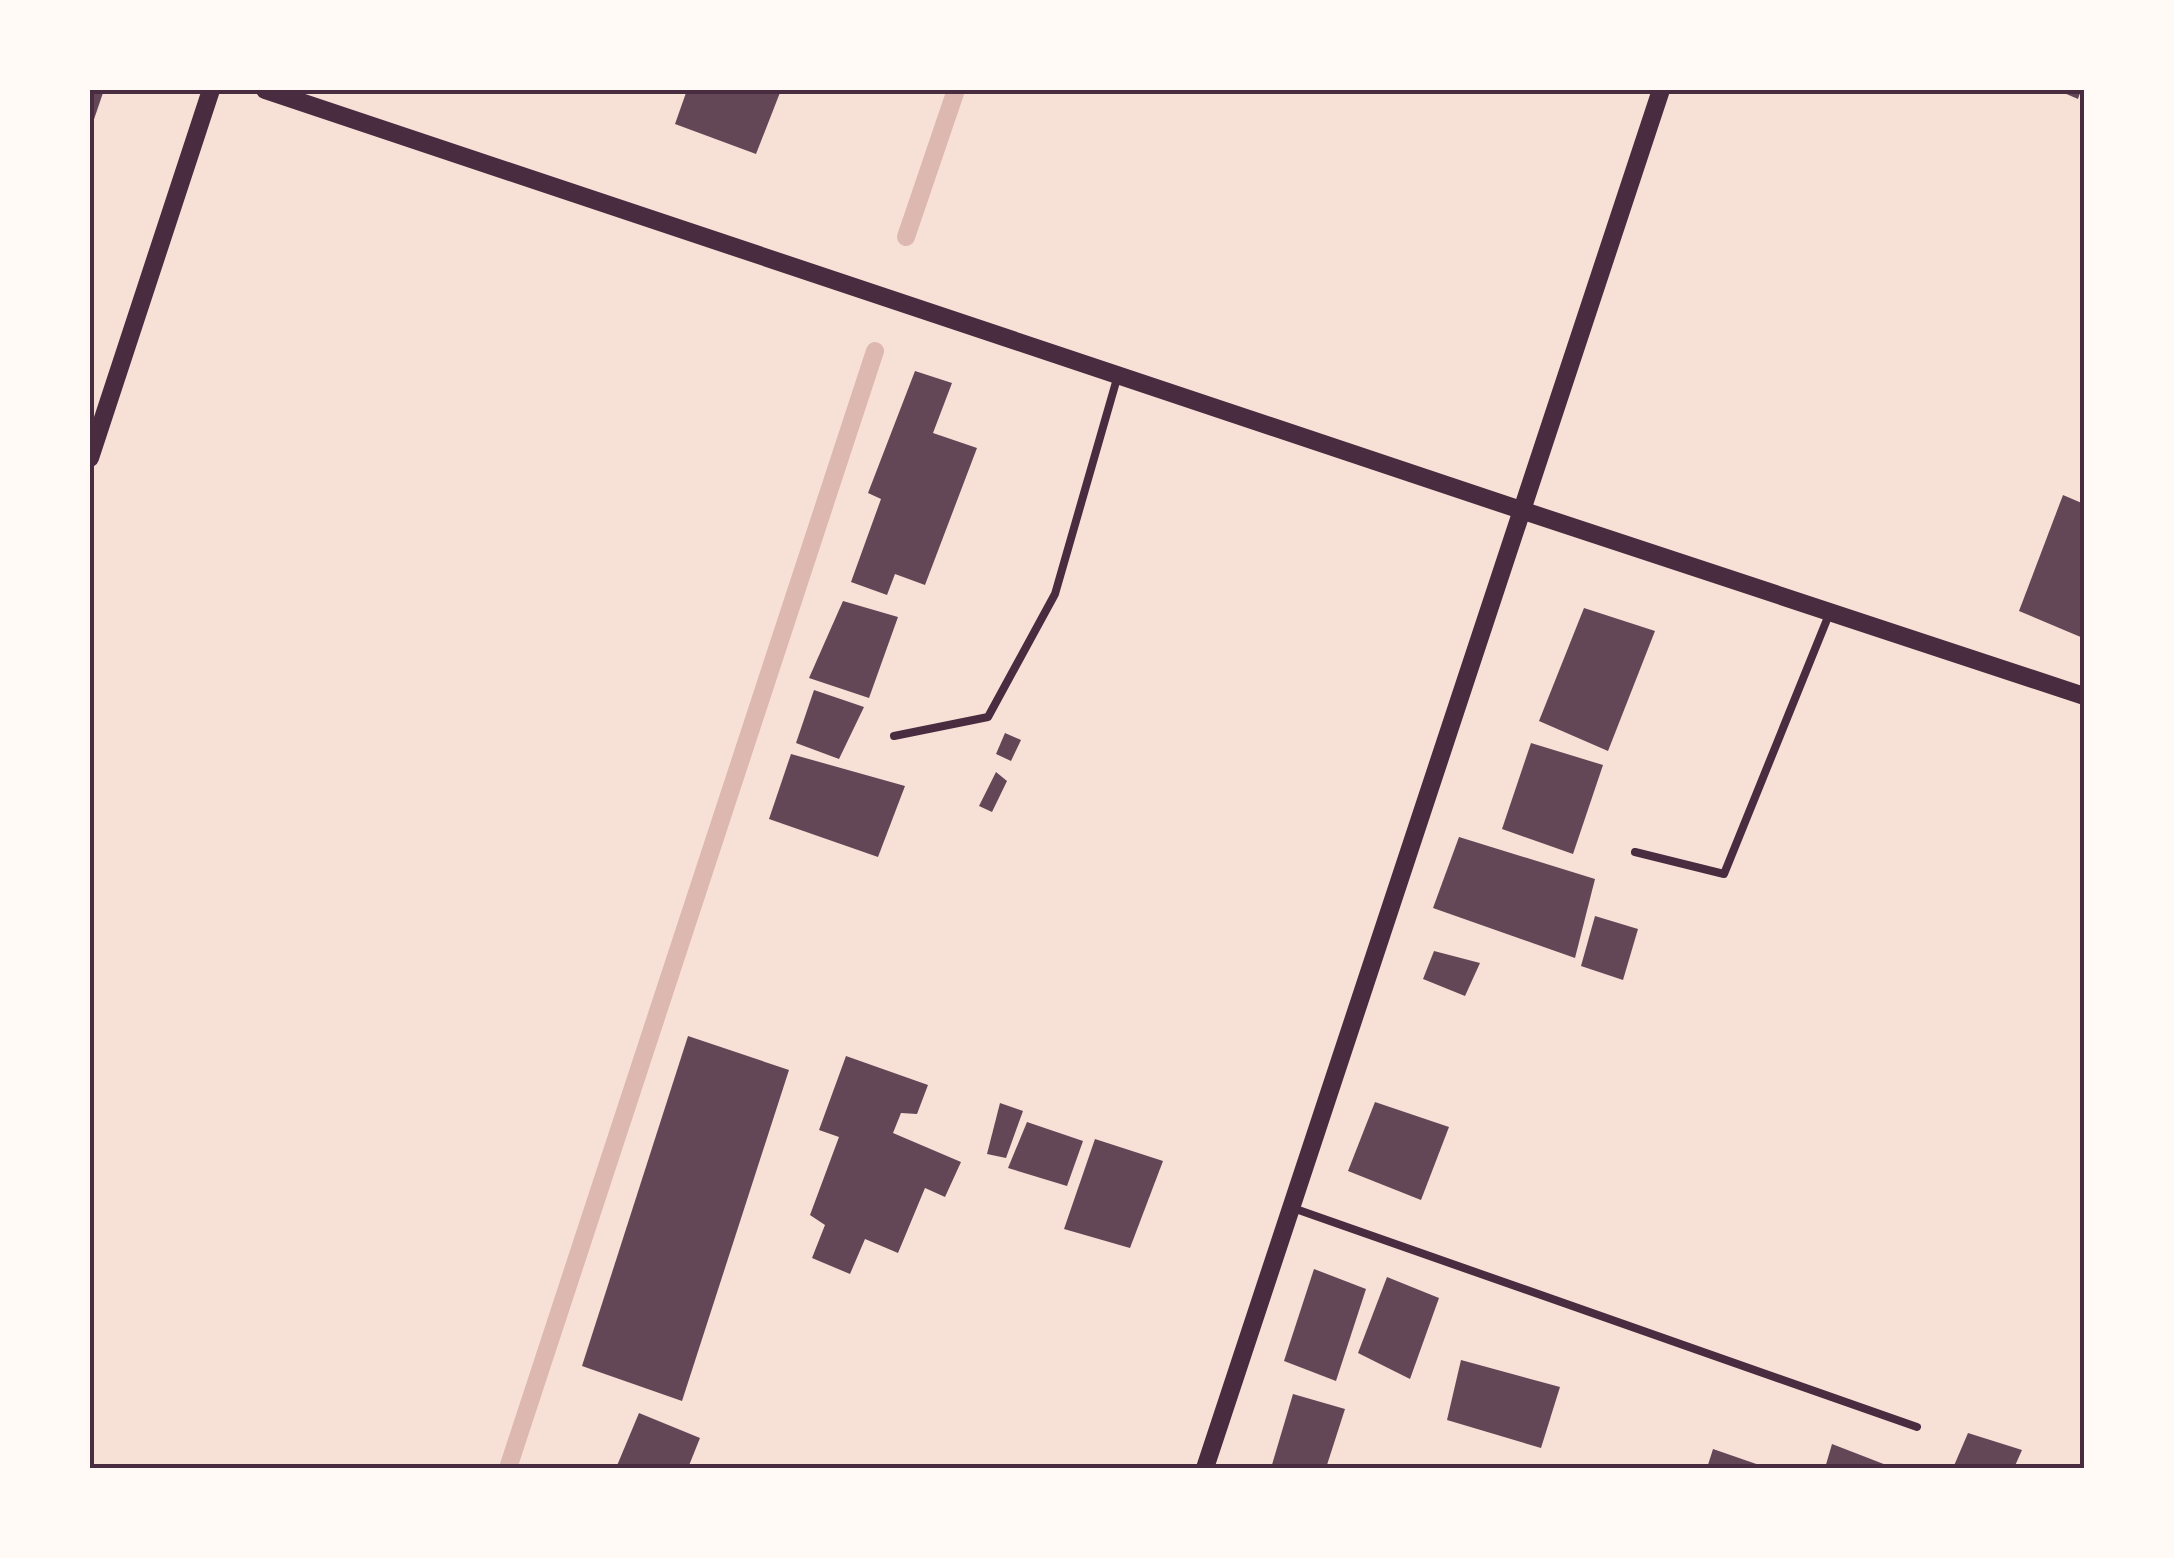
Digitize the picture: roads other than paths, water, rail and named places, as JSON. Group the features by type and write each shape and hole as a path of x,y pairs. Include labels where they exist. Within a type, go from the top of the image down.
{"street":[{"path":"90,458 211,90"},
{"path":"265,90 2084,696"},
{"path":"1205,1468 1660,90"}],"lane":[{"path":"894,736 988,717 1055,594 1118,375"},
{"path":"1635,852 1724,874 1830,612"},
{"path":"1290,1208 1918,1427"}],"waterway":[{"path":"906,237 956,90"},
{"path":"508,1468 875,351"}]}
